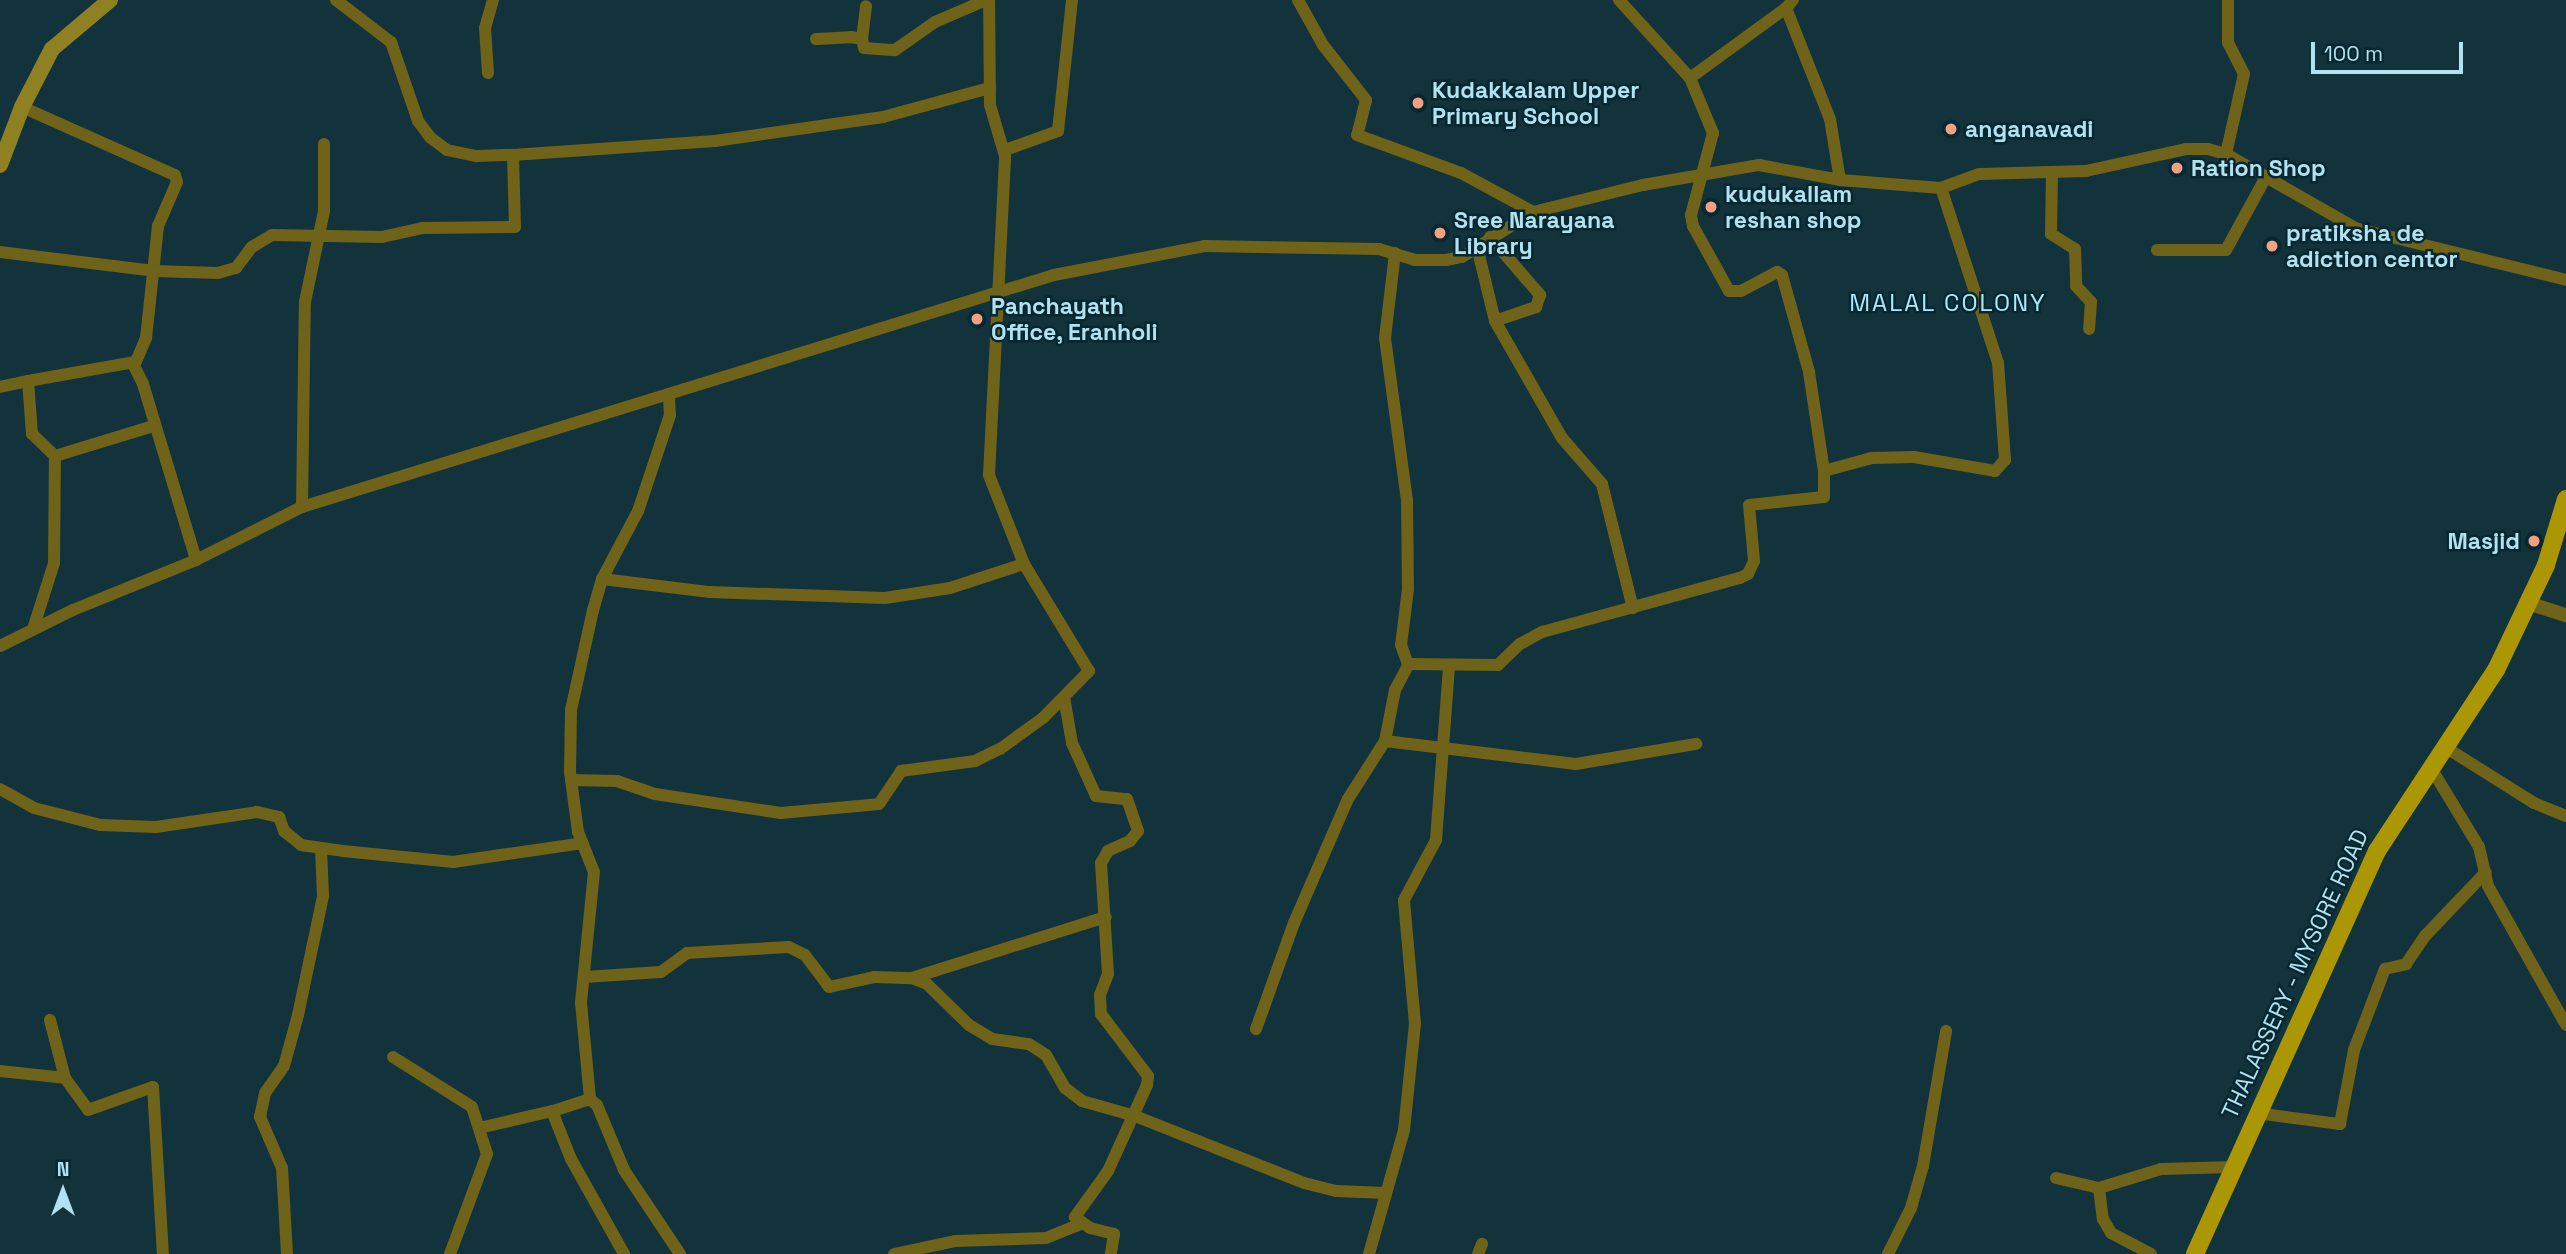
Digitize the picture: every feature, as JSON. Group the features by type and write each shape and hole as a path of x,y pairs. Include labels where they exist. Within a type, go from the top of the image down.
{"main road":[{"path":"0,165 22,107 52,49 91,21 110,0"},
{"name":"THALASSERY - MYSORE ROAD","path":"2195,1254 2207,1236 2256,1113 2377,851 2497,670 2546,565 2566,499"}],"street":[{"path":"336,0 391,42 418,121 431,138 447,150 476,156 715,141 883,117 990,88"},
{"path":"488,73 485,28 492,0"},
{"path":"570,780 617,781 655,794 782,813 879,804 901,771 975,761 1026,731 1089,671 1087,662 1024,564 989,475 1004,150 990,105 987,0 935,22 895,50 864,48 862,39 866,6"},
{"path":"1004,150 1058,131 1072,0"},
{"path":"1298,0 1323,45 1366,100 1357,135 1461,173 1533,212"},
{"path":"1409,664 1449,667 1498,665 1520,644 1542,632 1748,574 1754,552 1749,505 1824,497 1824,471 1809,372 1782,275 1777,272 1741,291 1725,287 1693,226 1691,215 1713,134 1690,79 1619,0"},
{"path":"2226,154 2244,74 2228,43 2228,0"},
{"path":"1690,79 1789,4 1830,119 1840,180"},
{"path":"816,39 862,39"},
{"path":"22,107 175,175 177,182 158,226 146,338 135,362 196,560"},
{"path":"302,507 305,302 324,211 324,144"},
{"path":"0,646 33,629 196,560 302,507 668,397 892,322 998,291 1054,275 1204,246 1268,244 1395,253 1414,260 1446,260 1477,247 1533,212 1703,175 1778,165 1840,180 1941,188 1979,174 2087,171 2186,149 2226,154 2355,228 2566,279"},
{"path":"0,252 154,271 218,273 236,268 252,247 272,235 382,237 424,228 515,227 513,155"},
{"path":"2052,172 2051,234 2075,249 2076,286 2092,309 2089,329"},
{"path":"2157,250 2226,250 2266,177"},
{"path":"1824,471 1872,458 1914,457 1994,471 2005,460 1997,363 1941,188"},
{"path":"1490,237 1540,295 1536,307 1494,321"},
{"path":"1477,247 1494,321 1562,438 1602,484 1633,608"},
{"path":"1395,253 1385,338 1407,500 1408,589 1401,645 1409,664"},
{"path":"0,387 135,362"},
{"path":"29,381 32,434 55,456 54,563 33,629"},
{"path":"668,397 670,415 638,512 602,579 571,710 570,780 594,886 581,1003 590,1099 597,1105 624,1170 680,1254"},
{"path":"55,456 153,426"},
{"path":"602,579 710,592 885,597 950,588 1024,564"},
{"path":"2528,603 2566,615"},
{"path":"1256,1029 1294,923 1348,799 1385,741 1395,690 1409,664"},
{"path":"1369,1254 1404,1130 1415,1024 1404,900 1436,840 1449,667"},
{"path":"1064,697 1072,743 1096,796 1127,799 1138,831 1130,841 1108,851 1101,863 1108,974 1100,995 1101,1014 1149,1076 1135,1115 1108,1171 1075,1217 1080,1224 1114,1234 1111,1254"},
{"path":"1385,741 1443,751 1576,764 1696,744"},
{"path":"2445,747 2534,803 2566,816"},
{"path":"2431,768 2475,840 2494,898 2566,1025"},
{"path":"0,789 34,808 100,825 179,825 257,812 279,817 284,831 301,845 453,862 583,843"},
{"path":"287,1254 282,1168 260,1116 265,1093 284,1066 298,1015 323,896 321,848"},
{"path":"2256,1113 2340,1124 2354,1051 2385,969 2406,964 2425,936 2486,872"},
{"path":"585,977 661,972 687,953 789,947 805,955 828,987 874,977 912,978 1106,917"},
{"path":"912,978 927,984 969,1026 992,1039 1029,1044 1046,1055 1065,1088 1082,1101 1135,1115 1304,1183 1336,1191 1386,1193"},
{"path":"50,1020 65,1078 88,1110 153,1087 163,1254"},
{"path":"1888,1254 1911,1208 1923,1166 1946,1031"},
{"path":"393,1057 472,1107 487,1154 450,1254"},
{"path":"0,1071 65,1078"},
{"path":"479,1128 590,1099"},
{"path":"552,1111 571,1159 624,1254"},
{"path":"2056,1178 2099,1188 2161,1169 2233,1167"},
{"path":"2099,1188 2103,1219 2111,1233 2151,1254"},
{"path":"894,1254 955,1241 1046,1238 1080,1224"}],"place":[{"name":"Kudakkalam Upper Primary School","path":"1418,103"},
{"name":"anganavadi","path":"1951,129"},
{"name":"Ration Shop","path":"2177,168"},
{"name":"kudukallam reshan shop","path":"1711,207"},
{"name":"Sree Narayana Library","path":"1440,233"},
{"name":"pratiksha de adiction centor","path":"2272,246"},
{"name":"Panchayath Office, Eranholi","path":"977,319"},
{"name":"Masjid","path":"2534,541"}],"district":[{"name":"MALAL COLONY","path":"1948,303"}]}
